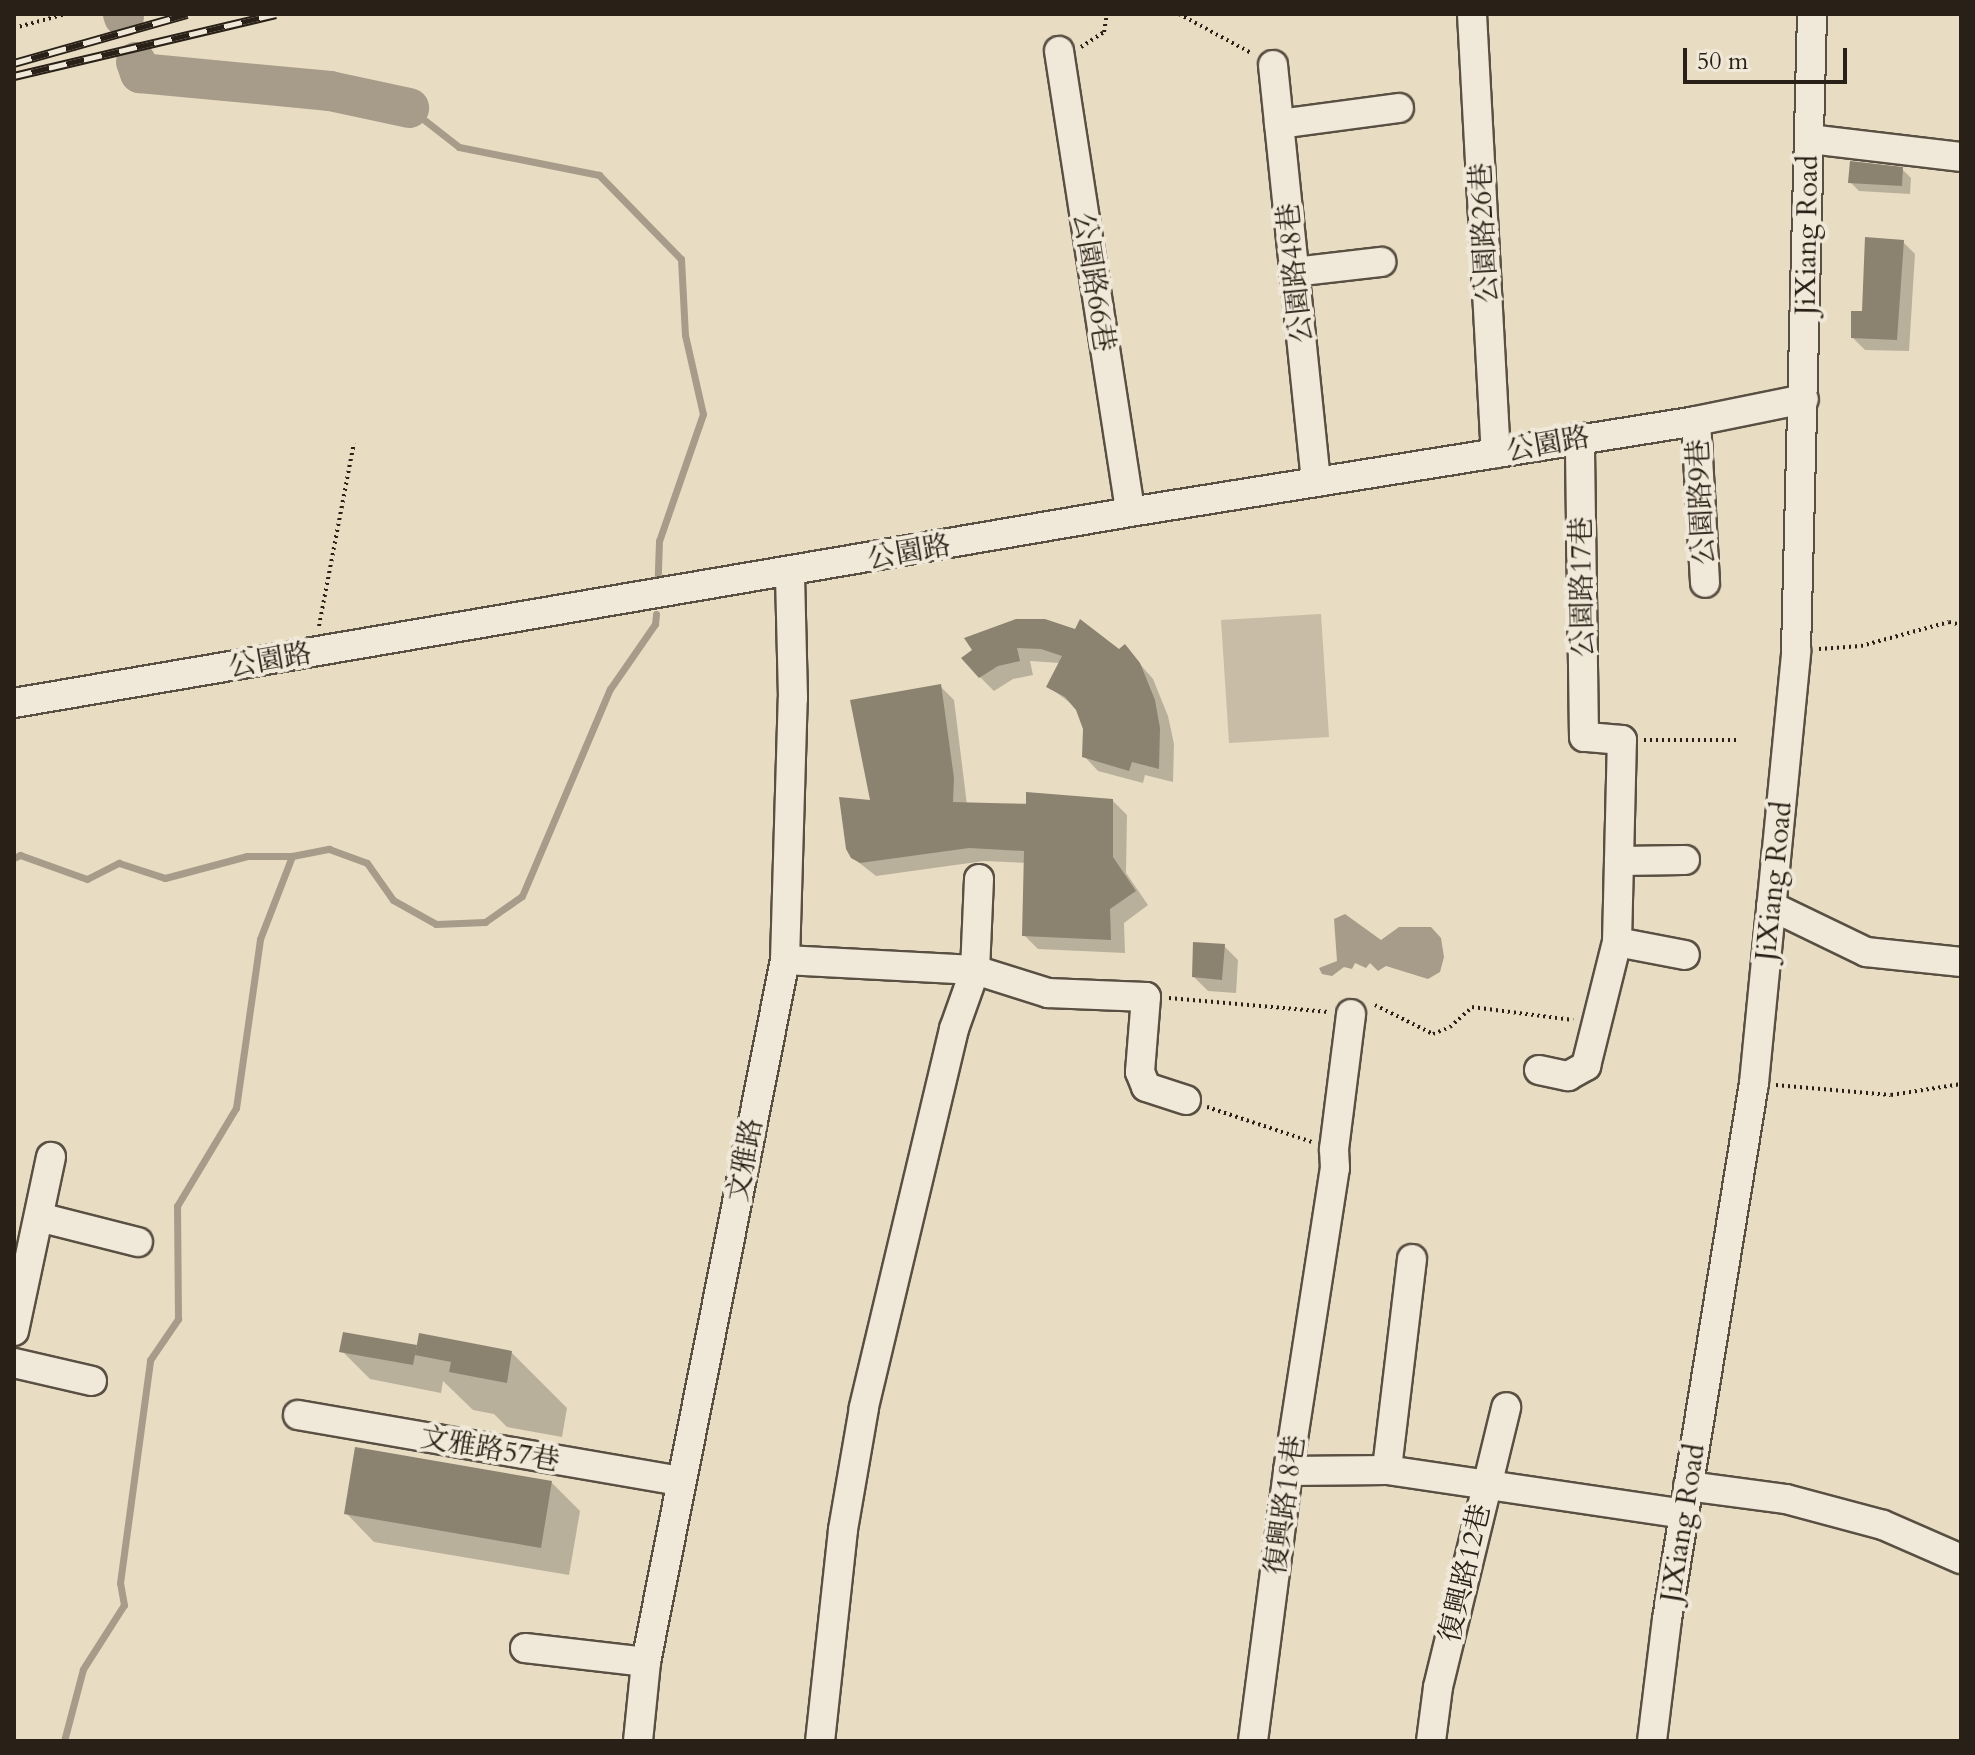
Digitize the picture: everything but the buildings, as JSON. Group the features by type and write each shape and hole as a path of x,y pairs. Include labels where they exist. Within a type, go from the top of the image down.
{"street":[{"name":"公園路26巷","path":"1472,14 1496,453"},
{"name":"JiXiang Road","path":"1652,1741 1686,1500 1754,1083 1796,651 1812,14"},
{"name":"公園路66巷","path":"1059,51 1130,512"},
{"name":"公園路48巷","path":"1273,65 1316,482"},
{"path":"1279,124 1399,108"},
{"path":"1810,139 1961,157"},
{"path":"1294,272 1381,262"},
{"name":"公園路","path":"14,703 790,573 1130,512 1580,437 1696,421 1804,399"},
{"name":"公園路9巷","path":"1696,421 1705,583"},
{"name":"公園路17巷","path":"1580,437 1584,737 1622,740"},
{"name":"文雅路","path":"638,1741 646,1662 785,960 793,698 790,573"},
{"path":"1539,1070 1568,1076 1586,1066 1600,1019 1617,942 1622,740"},
{"path":"1619,861 1685,860"},
{"path":"820,1741 843,1530 864,1408 954,1029 975,970 979,879"},
{"path":"1771,906 1866,952 1961,962"},
{"path":"1617,942 1685,955"},
{"path":"785,960 975,970 1048,993 1146,997 1140,1072 1146,1087 1186,1100"},
{"name":"復興路18巷","path":"1253,1741 1288,1471 1335,1168 1334,1149 1351,1014"},
{"path":"14,1331 51,1157"},
{"path":"39,1217 138,1242"},
{"path":"1387,1470 1412,1259"},
{"path":"14,1363 92,1381"},
{"name":"復興路12巷","path":"1431,1741 1438,1687 1506,1407"},
{"name":"文雅路57巷","path":"298,1415 681,1481"},
{"path":"1288,1471 1387,1470 1487,1484 1686,1500 1786,1499 1883,1525 1961,1559"},
{"path":"525,1648 646,1662"}],"path":[{"path":"14,28 66,14"},
{"path":"1059,51 1074,52 1104,32 1107,14"},
{"path":"1179,14 1273,65"},
{"path":"314,653 354,443"},
{"path":"1796,651 1861,646 1949,622 1961,625"},
{"path":"1622,740 1740,740"},
{"path":"1146,997 1351,1014 1373,1004 1433,1034 1450,1027 1472,1007 1572,1020 1600,1019"},
{"path":"1754,1083 1891,1095 1961,1084"},
{"path":"1186,1100 1334,1149"}],"shaded area":[{"path":"1321,614 1329,737 1229,743 1221,620"},
{"path":"1345,914 1381,940 1399,927 1431,927 1441,938 1444,957 1440,972 1428,979 1386,966 1378,971 1370,963 1366,968 1355,963 1352,969 1344,967 1332,976 1322,974 1319,968 1337,961 1334,919"}],"waterway":[{"path":"136,62 140,73 330,91 409,108"},
{"path":"409,108 459,147 599,175 681,259 685,335 703,414 659,541 658,577"},
{"path":"64,1741 83,1669 124,1605 120,1583 150,1360 178,1319 177,1206 236,1108 260,939 292,856 329,849 367,863 393,900 436,924 485,922 522,896 610,689 655,624 656,614"},
{"path":"14,858 20,855 87,879 119,863 165,878 247,856 292,856"}],"railway":[{"path":"14,63 187,14"},
{"path":"14,76 276,14"}]}
